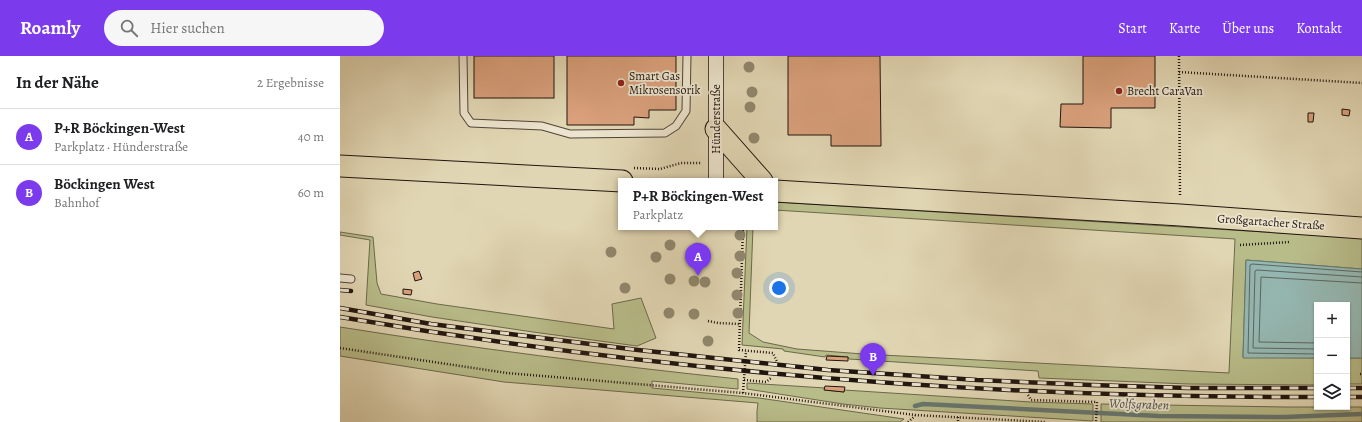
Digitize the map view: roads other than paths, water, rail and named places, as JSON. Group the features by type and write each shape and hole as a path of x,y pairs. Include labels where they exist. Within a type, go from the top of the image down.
{"main road":[{"path":"716,129 759,178"},
{"path":"340,166 618,181"},
{"name":"Großgartacher Straße","path":"778,191 1180,215 1362,228"}],"street":[{"name":"Hünderstraße","path":"716,56 716,178"}],"lane":[{"path":"463,56 464,113 471,123 542,126 570,134 665,133 676,126 686,111 687,56"},
{"path":"340,278 351,279"}],"water":[{"path":"1246,260 1362,269 1362,358 1350,358 1350,302 1314,302 1314,358 1243,358"}],"waterway":[{"name":"Wolfsgraben","path":"915,406 923,404 1159,416 1285,417 1362,414"}],"railway":[{"path":"340,290 351,291"},
{"path":"340,308 431,324 638,350 828,370 977,380 1091,385 1188,388 1314,388"},
{"path":"340,317 583,353 704,367 827,378 949,387 1072,393 1314,397"},
{"path":"1350,388 1362,388"},
{"path":"1350,397 1362,397"}],"place":[{"name":"Smart Gas Mikrosensorik","path":"621,83"},
{"name":"Brecht CaraVan","path":"1119,91"},
{"name":"P+R Böckingen-West","path":"698,276"},
{"name":"Böckingen West","path":"873,376"}]}
